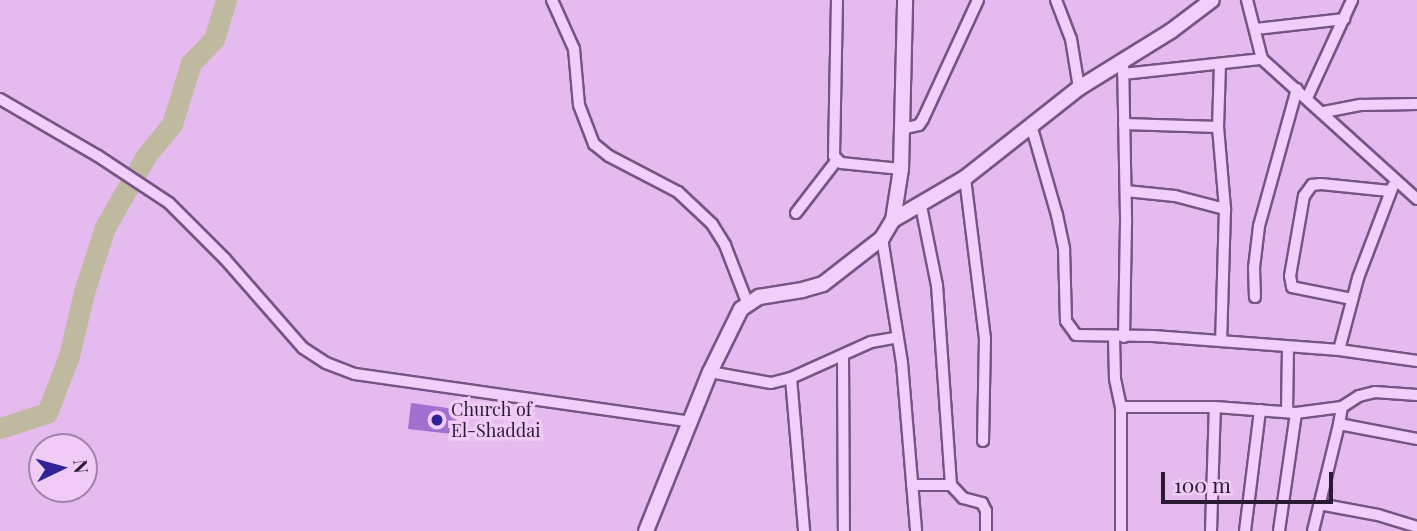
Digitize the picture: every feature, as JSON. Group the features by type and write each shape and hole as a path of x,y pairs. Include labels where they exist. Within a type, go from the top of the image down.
{"street":[{"path":"552,0 574,49 579,105 594,144 609,156 678,192 712,224 725,245 747,302"},
{"path":"836,161 833,151 837,0"},
{"path":"646,531 710,372 733,322 747,302 771,294 823,284 882,238 893,220 901,169 905,0"},
{"path":"902,129 919,125 923,119 978,0"},
{"path":"1056,0 1070,40 1079,88"},
{"path":"893,220 965,178 1079,88 1123,67 1212,0"},
{"path":"1247,0 1262,59 1324,112 1393,186 1417,200"},
{"path":"1307,98 1352,0"},
{"path":"1256,29 1344,19"},
{"path":"1123,67 1220,64 1262,59"},
{"path":"1220,64 1218,127 1225,209 1221,341"},
{"path":"1121,531 1121,407 1115,379 1126,191 1123,67"},
{"path":"1255,297 1254,268 1259,226 1297,89"},
{"path":"2,103 98,156 169,203 225,259 303,348 326,363 355,374 692,422"},
{"path":"1324,112 1361,105 1417,104"},
{"path":"1124,124 1218,127"},
{"path":"1031,125 1058,215 1064,249 1066,321 1076,335 1119,338 1153,336 1221,341 1339,350 1417,361"},
{"path":"836,161 901,169"},
{"path":"796,213 836,161"},
{"path":"965,178 985,338 983,441"},
{"path":"1352,299 1292,287 1290,276 1304,196 1312,185 1393,186"},
{"path":"1339,350 1352,299 1393,186"},
{"path":"1126,191 1175,196 1225,209"},
{"path":"921,206 937,285 951,485 963,498 985,505 986,531"},
{"path":"882,238 898,337 916,531"},
{"path":"710,372 771,383 791,379 871,342 898,337"},
{"path":"1279,531 1291,412 1288,348"},
{"path":"843,356 844,531"},
{"path":"791,379 804,531"},
{"path":"1121,407 1215,407 1291,412 1342,407 1359,396 1375,392 1417,396"},
{"path":"1211,531 1215,407"},
{"path":"1313,531 1342,407"},
{"path":"1245,531 1260,410"},
{"path":"1339,424 1417,439"},
{"path":"912,485 951,485"},
{"path":"1320,503 1378,515 1417,527"}],"building":[{"path":"411,403 455,409 457,427 452,428 452,434 408,429"}],"waterway":[{"path":"0,428 47,413 69,356 84,292 105,227 146,156 172,124 191,63 214,39 226,0"}],"place":[{"name":"Church of El-Shaddai","path":"437,420"}]}
